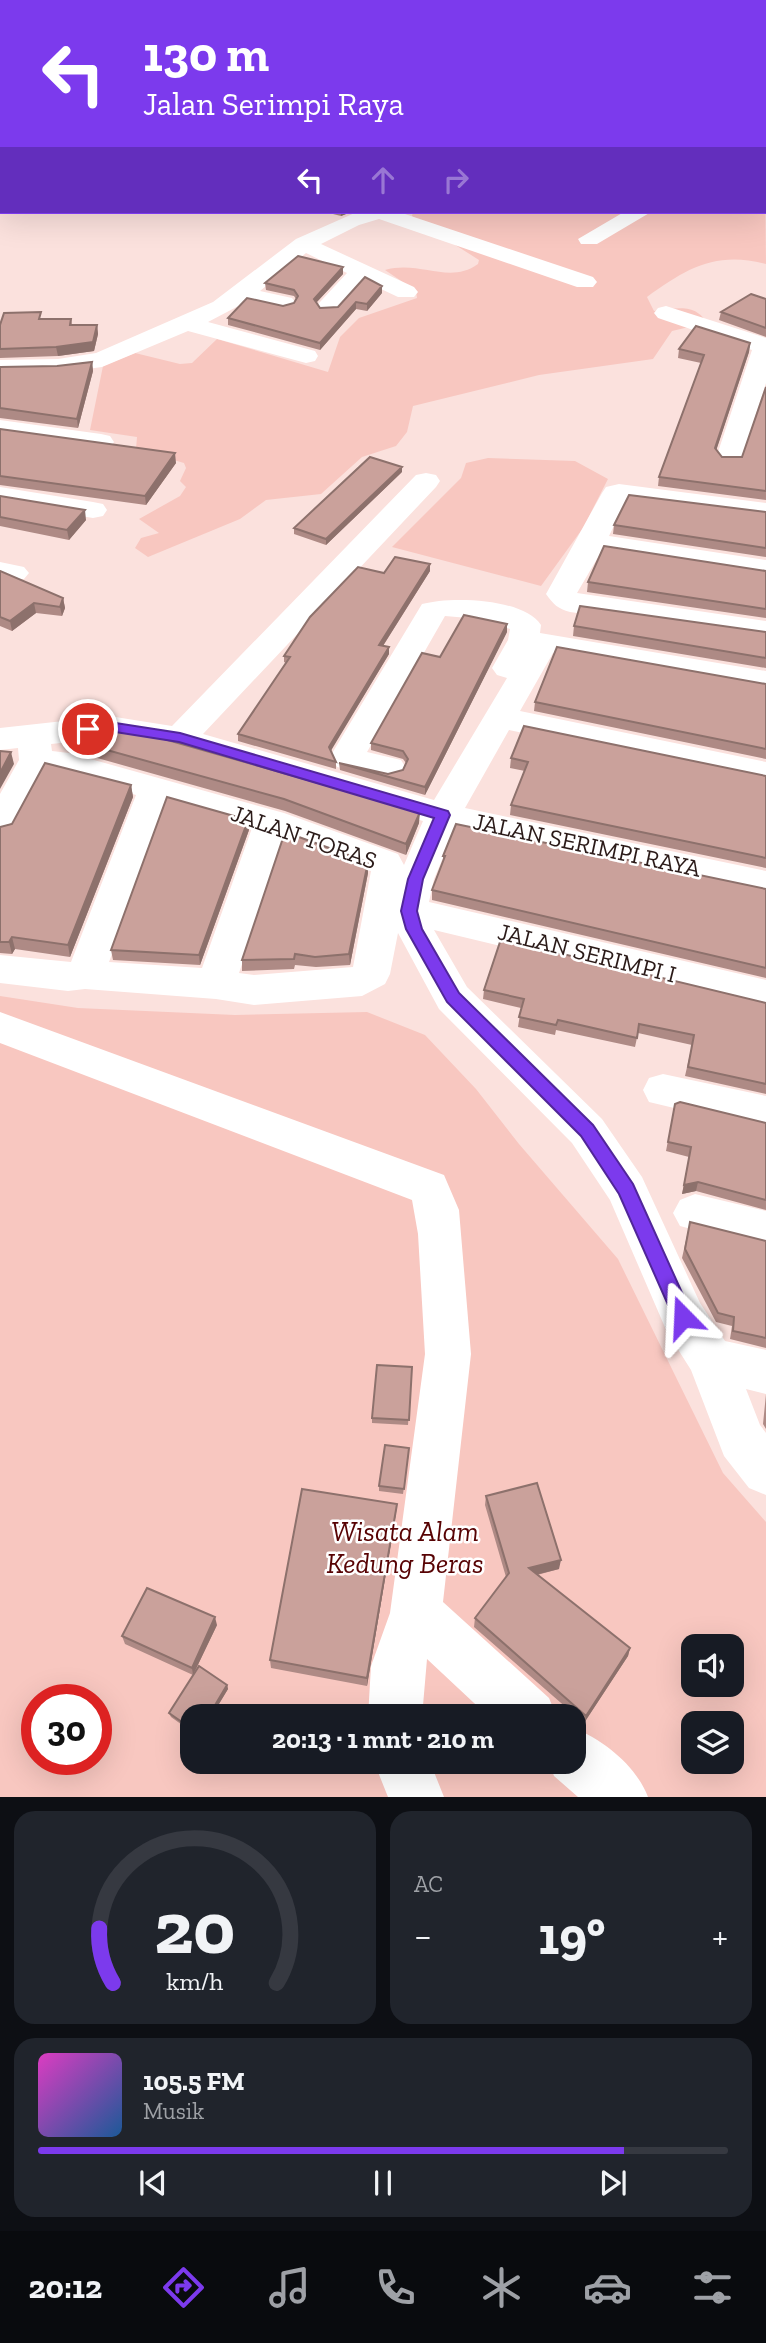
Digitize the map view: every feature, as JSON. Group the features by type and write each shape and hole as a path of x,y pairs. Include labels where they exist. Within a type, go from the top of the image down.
{"street":[{"path":"326,214 351,220"},
{"path":"0,367 91,364 242,294 304,244 351,220 373,214"},
{"path":"386,214 585,282"},
{"path":"589,239 636,214"},
{"path":"304,244 405,292"},
{"path":"328,307 361,271"},
{"path":"242,294 284,303"},
{"path":"666,313 766,346 730,458"},
{"path":"186,321 211,332 306,356"},
{"path":"0,428 101,442"},
{"path":"180,737 426,481"},
{"path":"766,511 619,492 615,494 592,542 561,594 565,601 766,630"},
{"path":"0,495 93,510"},
{"path":"592,542 766,569"},
{"path":"388,768 349,759 348,755 433,610 444,606 457,606 526,625 524,640 435,813 409,911 414,929 453,998 587,1131 620,1179 670,1282 683,1317 711,1360 741,1440 766,1471"},
{"path":"435,813 499,717 544,642 766,681"},
{"path":"499,717 766,773"},
{"name":"JALAN SERIMPI RAYA","path":"0,739 35,748 109,727 180,737 435,813 766,884"},
{"path":"0,825 35,748"},
{"name":"JALAN TORAS","path":"35,748 69,764 272,822 379,859 388,866 390,874 370,974 362,981 254,990 233,989 221,970"},
{"path":"85,975 155,790"},
{"path":"0,968 68,976 221,970 272,822"},
{"name":"JALAN SERIMPI I","path":"409,911 766,995"},
{"path":"0,1027 429,1188 437,1210 440,1234 448,1354 416,1614 398,1666 396,1704"},
{"path":"663,1090 766,1113"},
{"path":"695,1213 766,1230"},
{"path":"711,1360 766,1372"},
{"path":"416,1614 516,1704"},
{"path":"586,1767 620,1797"},
{"path":"407,1774 416,1797"}],"green space":[{"path":"765,214 766,264 748,260 717,261 689,270 647,297 654,311 680,308 694,311 700,314 710,329 689,327 672,331 653,359 539,375 413,406 407,432 396,446 362,457 321,494 266,500 240,519 148,557 135,548 141,538 159,533 139,519 180,496 186,487 180,481 186,468 184,463 136,449 137,437 90,430 103,366 135,353 180,364 192,363 217,339 328,372 340,337 359,318 417,298 416,291 385,270 410,268 456,272 478,264 479,260 449,241 424,234 412,216"},
{"path":"488,458 575,461 608,479 583,528 541,586 392,547 461,478 466,463"},
{"name":"Wisata Alam Kedung Beras","path":"0,996 78,1008 235,1015 367,1012 425,1035 476,1089 519,1144 618,1259 723,1473 766,1522 766,1797 0,1797"}],"building":[{"path":"298,256 343,267 314,299 320,308 338,307 365,277 382,286 367,304 356,302 320,343 228,318 247,298 283,306 294,303 298,296 294,290 265,283"},
{"path":"751,294 766,299 766,328 721,312"},
{"path":"41,312 39,319 71,319 70,325 97,325 93,342 56,347 0,349 0,325 4,313"},
{"path":"696,326 750,343 715,448 722,457 742,457 766,387 766,491 659,477 704,355 679,349"},
{"path":"92,362 77,419 0,408 0,367"},
{"path":"0,429 175,453 145,496 0,476"},
{"path":"370,457 402,467 326,539 294,528"},
{"path":"629,495 766,512 766,548 614,525"},
{"path":"0,496 85,510 67,530 0,517"},
{"path":"604,546 766,571 766,609 588,582"},
{"path":"395,557 430,564 379,645 389,647 329,747 336,762 238,734 290,657 284,656 310,617 358,567 384,573"},
{"path":"0,571 63,598 60,607 34,603 10,621 0,617"},
{"path":"580,606 766,632 766,658 574,626"},
{"path":"464,615 507,624 425,787 339,763 388,774 403,770 408,759 403,751 371,743 422,653 440,657"},
{"path":"557,647 766,684 766,749 535,702"},
{"path":"524,726 766,776 766,858 511,805 528,762 511,758"},
{"path":"107,730 157,737 420,812 406,844 284,799 67,739 72,733"},
{"path":"0,751 11,752 0,773"},
{"path":"45,763 131,785 68,945 12,937 9,942 0,942 0,827 12,824"},
{"path":"167,797 248,820 199,955 111,950"},
{"path":"456,824 766,889 766,968 432,890"},
{"path":"285,832 368,862 349,954 315,957 295,954 294,959 242,960"},
{"path":"501,939 766,1003 766,1084 688,1067 694,1035 639,1024 637,1038 558,1020 556,1025 519,1017 524,999 484,990"},
{"path":"680,1102 766,1123 766,1200 698,1182 684,1185 691,1147 668,1142 675,1104"},
{"path":"690,1222 766,1241 766,1338 733,1331 734,1317 718,1313 685,1249"},
{"path":"377,1365 412,1367 409,1420 372,1418"},
{"path":"385,1445 409,1448 404,1489 379,1486"},
{"path":"537,1483 561,1560 529,1568 630,1648 586,1716 586,1704 572,1704 475,1618 509,1573 486,1496"},
{"path":"302,1489 397,1504 367,1678 270,1660"},
{"path":"147,1588 215,1617 192,1668 122,1636"},
{"path":"199,1666 227,1685 216,1704 180,1704 180,1721 169,1713"}],"route":[{"path":"88,729 109,727 180,737 443,815 416,879 409,911 414,929 453,998 587,1131 627,1190 670,1282 683,1317"}]}
